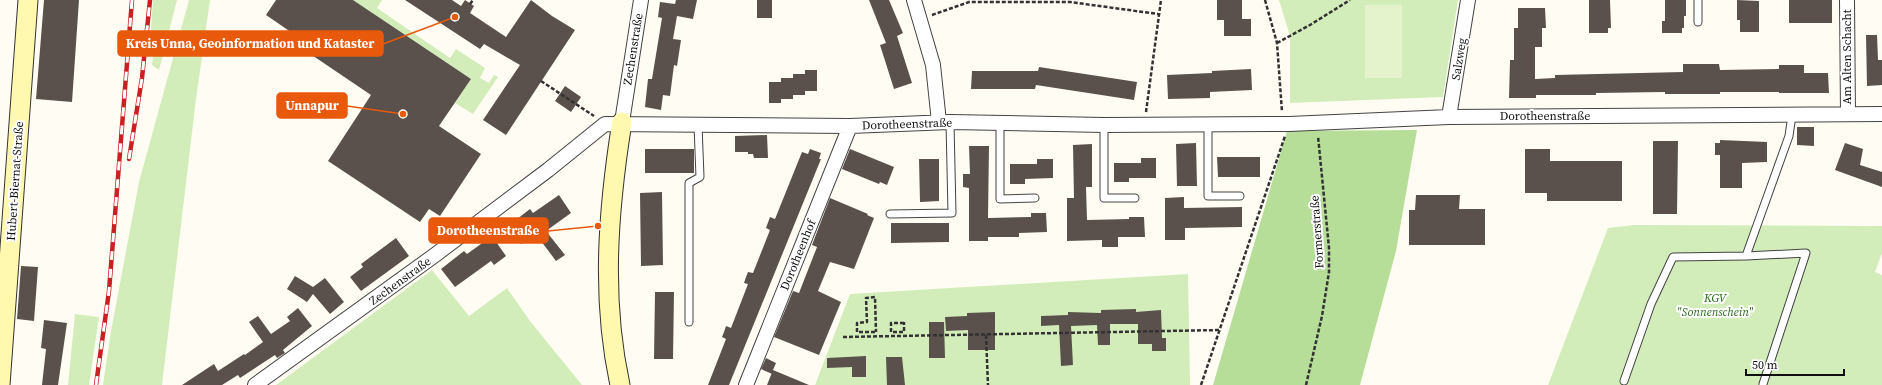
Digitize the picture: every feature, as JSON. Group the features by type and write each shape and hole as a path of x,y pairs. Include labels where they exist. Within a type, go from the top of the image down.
{"street":[{"name":"Hubert-Biernat-Straße","path":"0,374 28,0"},
{"name":"Zechenstraße","path":"620,385 612,336 608,256 612,199 613,123 641,0"},
{"path":"914,0 933,65 945,122"},
{"name":"Salzweg","path":"1449,117 1468,0"},
{"name":"Am Alten Schacht","path":"1846,0 1848,114"},
{"name":"Dorotheenstraße","path":"613,123 850,126 945,122 1104,125 1286,124 1449,117 1882,114"},
{"name":"Zechenstraße","path":"254,385 445,248 613,123"},
{"name":"Dorotheenhof","path":"746,385 850,126"}],"lane":[{"path":"1698,0 1698,22"},
{"path":"1746,256 1789,136 1792,115"},
{"path":"890,214 952,213 945,122"},
{"path":"1000,122 1000,199 1035,198"},
{"path":"1208,124 1208,196 1240,196"},
{"path":"689,322 689,183 700,177 698,125"},
{"path":"1104,125 1104,198 1136,198"},
{"path":"1624,381 1651,304 1673,257 1806,253 1763,384"}],"path":[{"path":"470,4 473,0"},
{"path":"1144,124 1160,0"},
{"path":"1201,385 1286,124 1277,43 1265,0"},
{"path":"1277,43 1310,25 1350,0"},
{"path":"920,19 969,2 1070,2 1158,14"},
{"path":"541,81 613,123"},
{"name":"Formerstraße","path":"1306,385 1322,316 1329,272 1329,248 1318,123"},
{"path":"875,297 876,332 857,332 857,323 867,322 866,298 875,297"},
{"path":"904,322 904,332 891,332 891,323 904,322"},
{"path":"843,338 1220,330"},
{"path":"986,335 988,385"}],"green space":[{"path":"153,0 177,0 159,70 152,65 154,45 151,28"},
{"path":"189,0 210,0 196,99 162,385 103,385 111,331 139,182"},
{"path":"353,0 382,0 377,8 450,58 456,49 485,68 480,78 489,83 494,75 498,77 473,114 455,103 471,79"},
{"path":"1279,0 1458,0 1443,97 1290,103 1290,36"},
{"path":"1365,5 1402,5 1402,78 1365,78"},
{"path":"1417,130 1396,251 1360,385 1213,385 1287,131"},
{"name":"KGV \"Sonnenschein\"","path":"1634,225 1882,226 1882,253 1875,272 1882,275 1882,385 1548,385 1608,228"},
{"path":"432,270 469,316 507,288 530,321 582,385 276,385"},
{"path":"1188,274 1190,385 815,385 850,294"},
{"path":"75,314 99,317 89,385 68,385"}],"building":[{"path":"44,0 79,0 72,102 36,99"},
{"path":"276,0 353,0 471,79 439,126 481,154 440,216 429,209 420,222 328,161 371,95 297,45 301,39 266,15"},
{"path":"405,0 452,0 461,6 465,0 474,6 470,13 506,37 531,0 552,16 575,30 506,135 483,120 520,65 484,44 480,49"},
{"path":"676,0 697,0 693,19 677,16 673,39 681,40 677,66 674,65 670,96 663,95 661,110 645,107 648,79 652,79 662,18 658,17 660,2 675,4"},
{"path":"757,0 772,0 772,18 757,18"},
{"path":"869,0 889,0 903,33 897,36 912,83 894,89 880,45 886,43"},
{"path":"1217,0 1242,0 1242,19 1251,19 1251,36 1224,36 1224,20 1217,20"},
{"path":"1589,0 1610,0 1611,28 1608,28 1608,33 1589,33"},
{"path":"1665,0 1686,0 1686,16 1684,16 1684,28 1682,28 1682,33 1662,33 1662,21 1665,21"},
{"path":"1737,0 1759,1 1759,32 1740,32 1740,20 1737,20"},
{"path":"1789,0 1832,0 1832,23 1789,23"},
{"path":"1518,8 1545,8 1546,28 1542,28 1542,47 1535,47 1535,79 1555,78 1555,75 1683,72 1683,64 1719,64 1720,70 1779,69 1779,65 1804,65 1804,73 1828,73 1829,93 1596,93 1596,95 1536,95 1536,98 1509,98 1510,60 1514,60 1514,28 1518,28"},
{"path":"1866,35 1877,35 1878,60 1882,60 1882,85 1867,86"},
{"path":"1039,67 1137,82 1134,100 1036,85 1035,89 971,89 972,71 1038,71"},
{"path":"1251,69 1252,90 1210,92 1210,98 1168,99 1167,75 1212,73 1212,71"},
{"path":"805,70 817,70 817,91 805,91 805,95 793,95 793,99 781,99 781,103 769,103 769,82 781,82 781,78 793,78 793,74 805,74"},
{"path":"565,86 581,97 571,112 555,101"},
{"path":"1797,127 1814,127 1814,146 1797,145"},
{"path":"767,135 768,158 754,158 753,154 748,154 748,152 735,152 735,136"},
{"path":"1720,140 1767,142 1767,162 1742,163 1742,188 1720,188 1720,155 1715,155 1715,143 1720,143"},
{"path":"1653,141 1678,141 1677,214 1653,214"},
{"path":"1196,143 1197,186 1177,186 1176,144"},
{"path":"1845,143 1863,149 1860,165 1882,172 1882,187 1835,170"},
{"path":"1092,144 1092,187 1086,187 1087,220 1129,219 1129,217 1144,217 1145,237 1118,237 1118,247 1102,247 1102,240 1067,241 1067,198 1074,198 1073,145"},
{"path":"969,146 989,146 988,218 1031,217 1031,213 1046,213 1047,232 1019,233 1019,237 988,237 988,241 969,241 969,188 963,187 963,174 970,174"},
{"path":"645,149 694,149 694,173 645,173"},
{"path":"810,149 821,153 819,159 821,159 729,385 708,385 726,339 722,337 726,326 731,328 748,284 744,283 746,277 748,272 753,273 770,230 766,228 770,217 775,219 802,152 808,154"},
{"path":"850,149 894,167 887,185 880,182 879,184 842,169"},
{"path":"1525,149 1550,149 1550,161 1622,161 1622,201 1547,201 1547,193 1525,193"},
{"path":"1217,157 1260,157 1260,177 1218,177"},
{"path":"1141,158 1156,158 1156,178 1129,178 1129,182 1114,182 1114,163 1141,163"},
{"path":"919,159 939,159 939,201 920,202"},
{"path":"1037,159 1053,159 1053,178 1025,179 1025,184 1010,184 1010,164 1037,164"},
{"path":"662,192 663,265 641,266 640,193"},
{"path":"559,195 571,213 546,231 565,255 556,261 535,233 521,244 513,233 518,230 512,223 530,209 533,213"},
{"path":"1416,195 1460,195 1459,209 1485,209 1485,245 1409,245 1409,210 1415,210"},
{"path":"1184,197 1184,208 1242,207 1242,227 1185,228 1185,240 1165,240 1165,198"},
{"path":"830,198 874,218 854,269 830,262 818,291 841,302 819,355 774,337 793,291 799,293 817,247 812,245"},
{"path":"891,223 949,223 949,242 891,243"},
{"path":"492,236 506,256 494,265 491,261 455,287 441,269 464,251 467,254"},
{"path":"396,238 409,256 361,291 350,277 363,267 361,264"},
{"path":"21,266 38,267 34,321 17,319"},
{"path":"295,276 313,287 325,278 344,302 330,314 313,294 307,302 287,289"},
{"path":"655,292 674,292 673,359 654,359"},
{"path":"298,308 312,326 283,350 285,353 277,358 275,355 240,378 238,375 222,385 182,385 214,364 218,371 263,342 249,322 258,316 271,334 290,321 287,317"},
{"path":"1136,309 1136,312 1161,310 1162,338 1166,338 1166,351 1152,351 1152,344 1138,344 1138,324 1110,324 1110,345 1098,345 1097,325 1071,326 1073,365 1061,366 1059,325 1041,326 1041,316 1068,315 1068,312 1101,313 1101,310"},
{"path":"995,312 995,350 968,350 968,330 946,331 945,317 967,316 967,313"},
{"path":"44,320 67,323 58,385 42,385 46,349 41,348"},
{"path":"929,322 944,322 945,358 929,358"},
{"path":"866,356 866,377 852,377 852,367 827,368 827,358"},
{"path":"886,357 902,357 905,385 887,385"},
{"path":"766,358 776,363 773,370 809,385 767,385 771,374 761,369"}],"railway":[{"path":"96,385 109,291 132,0"},
{"path":"129,159 142,78 150,0"}],"place":[{"name":"Kreis Unna, Geoinformation und Kataster","path":"455,17"},
{"name":"Unnapur","path":"403,114"},
{"name":"Dorotheenstraße","path":"598,226"}]}
